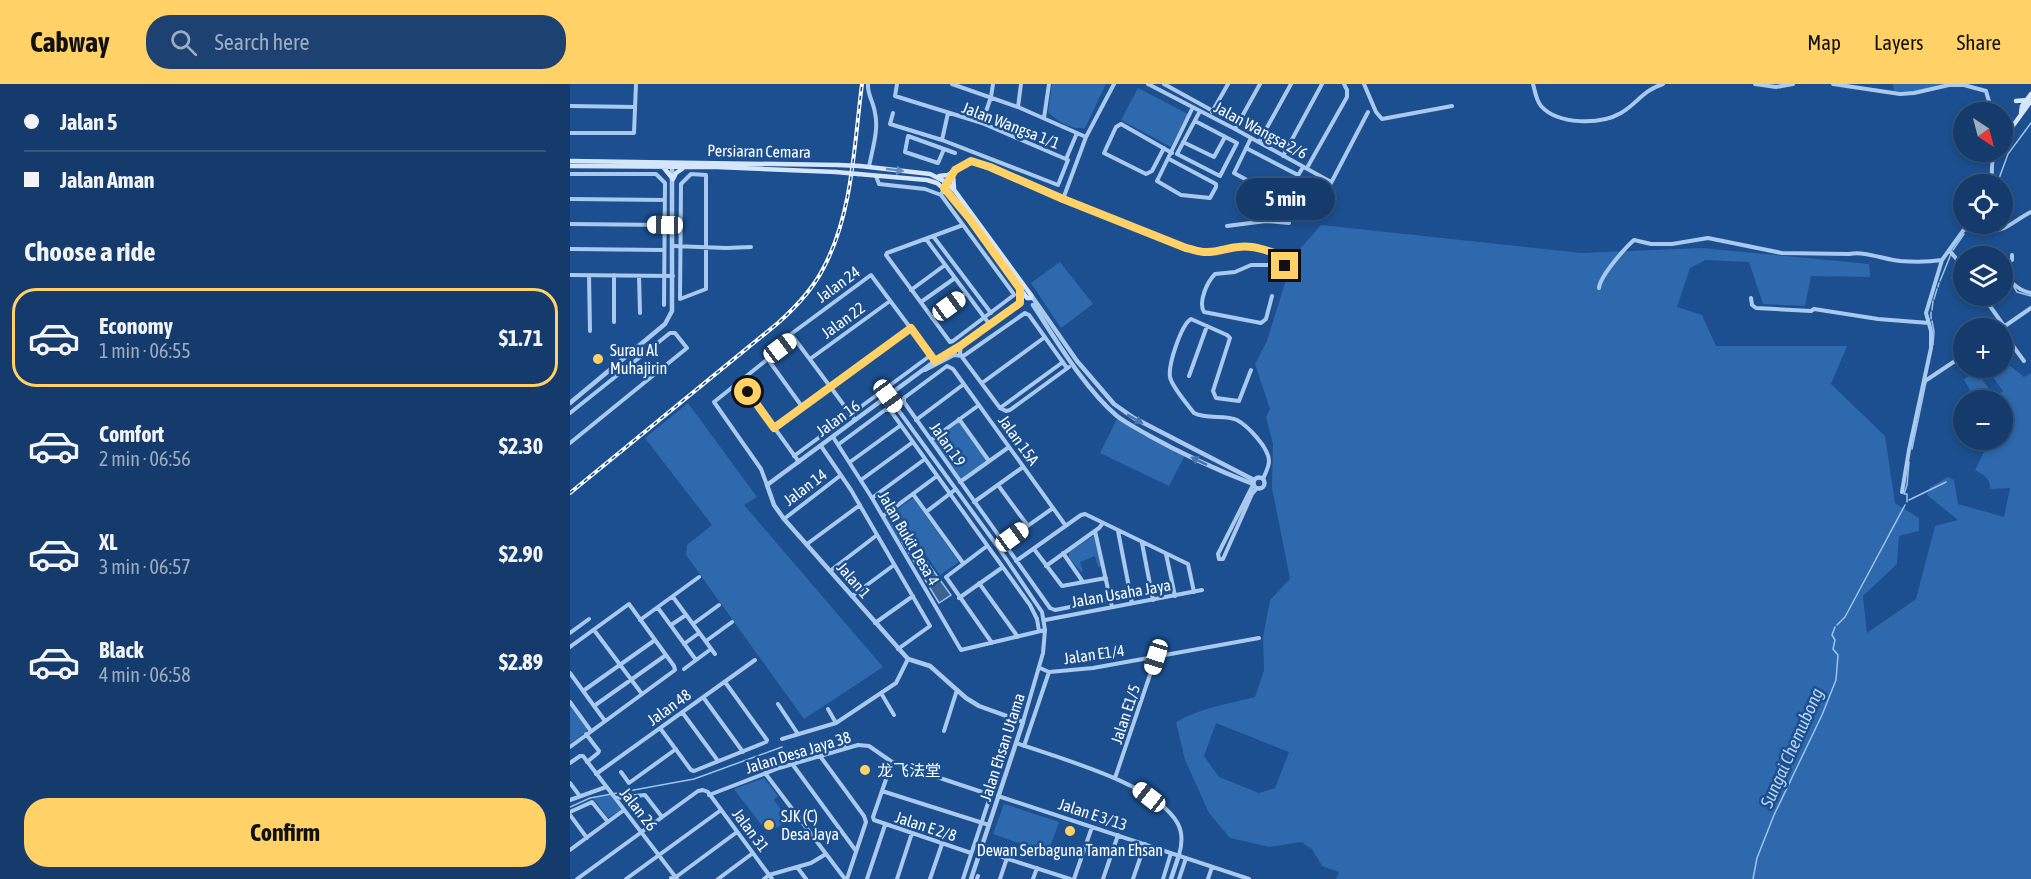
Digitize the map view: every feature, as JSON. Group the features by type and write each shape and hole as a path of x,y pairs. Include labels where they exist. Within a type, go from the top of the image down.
{"main road":[{"path":"2013,123 2031,94"},
{"path":"2016,101 2029,100"},
{"name":"Persiaran Cemara","path":"570,161 672,165 860,166 930,174 945,185"},
{"name":"Persiaran Cemara","path":"570,166 662,167 672,165 836,172 927,180 945,185"},
{"path":"662,167 673,179 676,173 684,167"},
{"path":"930,174 944,177 955,170"},
{"path":"945,185 1030,300 1031,295 955,191 953,184 955,170"},
{"path":"945,185 955,191"}],"street":[{"path":"570,133 634,133 636,84"},
{"path":"868,84 867,90 876,114 876,129 869,167"},
{"name":"Jalan Wangsa 1/1","path":"897,84 895,96 982,123 1067,159"},
{"path":"952,84 964,86 1018,107 1086,137"},
{"path":"982,123 993,84"},
{"path":"1018,107 1020,84"},
{"path":"1044,118 1049,84"},
{"path":"1063,199 1086,137 1114,84"},
{"name":"Jalan Wangsa 2/6","path":"1148,84 1331,182"},
{"path":"1164,84 1213,111"},
{"path":"1210,116 1227,84"},
{"path":"1235,129 1260,84"},
{"path":"1259,142 1290,84"},
{"path":"1283,156 1322,84"},
{"path":"1344,84 1347,97 1284,200 1287,208 1317,207 1368,112"},
{"path":"1364,84 1376,112 1382,118 1452,106"},
{"path":"1533,84 1537,100 1548,112 1560,117 1600,119 1620,114 1643,93 1663,84"},
{"path":"1755,84 1776,87 1793,84"},
{"path":"1833,84 1900,94 1949,85 1964,85 1986,91 1989,102"},
{"path":"570,106 635,107"},
{"path":"1169,159 1216,184 1210,198 1180,195 1157,181 1193,107"},
{"path":"1195,121 1237,145 1219,177 1178,156 1177,153 1200,111"},
{"path":"893,113 890,124 942,140 1058,185 1077,133"},
{"path":"942,140 947,113"},
{"path":"1164,148 1152,171 1146,174 1104,153 1116,127 1121,124 1164,148 1172,153"},
{"path":"910,130 905,152 938,163 944,148"},
{"path":"909,136 955,153"},
{"path":"1183,142 1214,157 1225,137"},
{"path":"1251,138 1233,171 1236,175 1284,200"},
{"path":"1246,148 1298,175"},
{"path":"941,195 955,170 966,163 976,162 1186,248 1204,252 1239,246 1249,247 1275,254 1287,263 1283,267 1268,264 1251,265 1235,272 1215,274 1210,279 1201,304 1204,312 1261,323 1266,319 1272,296"},
{"path":"664,305 673,246 672,165"},
{"path":"570,174 656,174 665,183 664,250 672,311 665,324 570,403"},
{"path":"691,174 706,175 706,289 680,299 680,246 681,184 691,174"},
{"path":"876,176 879,184 926,189 941,195 963,225 1014,295 950,342 886,255 963,225"},
{"path":"1247,181 1244,196 1259,203 1266,221"},
{"path":"570,199 665,200"},
{"path":"2013,222 2031,212"},
{"path":"1227,226 1266,221 1289,223"},
{"path":"570,224 665,225"},
{"path":"1922,322 1942,260 1961,234"},
{"path":"933,236 991,313"},
{"path":"1599,288 1599,283 1615,260 1634,240 1672,244 1708,238 1782,253 1849,254 1860,252 1901,261 1942,260"},
{"path":"926,239 990,325"},
{"path":"673,246 751,247"},
{"path":"570,249 664,250"},
{"path":"1949,250 1953,255"},
{"path":"911,290 945,265"},
{"path":"570,275 669,276"},
{"path":"589,275 590,331"},
{"path":"614,275 614,322"},
{"name":"Jalan 24","path":"792,336 871,275 935,361"},
{"path":"639,276 640,314"},
{"path":"921,302 955,278"},
{"path":"2013,282 2017,288 2031,293"},
{"path":"1020,289 1020,303 1035,304"},
{"path":"932,318 966,293"},
{"path":"1031,295 1100,399 1118,417 1159,441 1222,472 1264,486 1263,479 1269,460 1260,441 1236,419 1200,416 1194,413 1170,380 1173,357 1181,333 1189,320 1230,338 1213,391 1216,398 1239,401 1251,370"},
{"path":"1751,298 1752,305 1756,308 1811,311 1814,309 1878,319 1929,323"},
{"name":"Jalan 22","path":"810,359 890,300"},
{"name":"Jalan 16","path":"767,485 935,361 1020,303"},
{"path":"2013,322 2031,309"},
{"name":"Jalan 16","path":"923,371 954,355 962,357 1025,313 1029,315 1045,338"},
{"path":"1902,492 1931,348 1926,313"},
{"path":"1190,376 1207,326"},
{"path":"774,428 911,328"},
{"path":"570,413 673,332 687,348 570,443"},
{"path":"799,462 740,380 792,336 855,421"},
{"path":"982,383 1045,338 1067,368"},
{"path":"2013,344 2024,361"},
{"path":"960,346 962,357 1000,408 1006,411 1011,410 1075,363"},
{"path":"794,456 931,355"},
{"path":"766,358 803,408"},
{"path":"1000,408 1063,362"},
{"path":"1925,381 1953,362"},
{"name":"Jalan 15A","path":"903,400 947,366 953,369 1066,526"},
{"name":"Jalan 1","path":"740,380 714,402 761,469 774,505 784,519 908,659 930,666 979,706 1023,722"},
{"path":"916,420 964,384"},
{"path":"888,396 998,547 1039,606 1045,620"},
{"name":"Jalan 19","path":"903,400 1004,543"},
{"path":"931,440 979,405"},
{"path":"839,444 888,410 1030,605 1037,619 1039,631"},
{"path":"959,419 989,461"},
{"path":"850,462 901,425"},
{"name":"Jalan Bukit Desa 4","path":"833,437 883,516 961,650 992,643"},
{"path":"861,480 913,442"},
{"name":"Jalan 14","path":"784,519 841,475 821,446"},
{"path":"960,482 1009,447"},
{"path":"872,498 925,459"},
{"path":"974,502 1023,467"},
{"path":"841,475 930,626 898,649"},
{"path":"883,516 938,476"},
{"path":"1254,484 1252,494 1223,559 1219,559 1218,554 1254,484 1258,477 1263,479"},
{"path":"998,485 1028,526"},
{"path":"926,512 956,489"},
{"path":"913,494 963,563"},
{"path":"807,544 860,505"},
{"path":"998,547 1053,508"},
{"path":"1016,561 1081,514 1085,514 1187,563 1194,592"},
{"path":"1046,566 1103,523"},
{"path":"1118,530 1132,603"},
{"path":"1095,531 1112,607"},
{"path":"830,571 878,535"},
{"path":"1142,542 1153,600"},
{"path":"1004,543 1050,608 1054,610 1111,599"},
{"path":"987,546 947,575 946,580 992,643 1045,630"},
{"path":"1034,549 1062,586 1106,578"},
{"path":"1166,553 1175,596"},
{"path":"1063,554 1083,582"},
{"path":"852,596 894,565"},
{"path":"959,598 1002,567"},
{"path":"641,621 699,577"},
{"path":"979,584 1018,637"},
{"name":"Jalan Usaha Jaya","path":"1045,620 1202,590"},
{"path":"875,623 913,596"},
{"path":"673,597 715,654"},
{"path":"570,647 629,604 674,666 674,672 570,747"},
{"path":"693,624 719,605"},
{"path":"658,608 696,660"},
{"path":"671,625 686,615"},
{"path":"570,633 589,619"},
{"name":"Jalan Ehsan Utama","path":"970,879 1040,668 1045,620"},
{"path":"706,641 732,622"},
{"path":"594,630 642,694"},
{"path":"684,644 699,633"},
{"name":"Jalan E1/4","path":"1040,668 1049,672 1093,668 1259,638"},
{"path":"583,691 655,640"},
{"path":"684,669 711,649"},
{"path":"594,706 666,655"},
{"name":"Jalan E1/5","path":"1116,778 1156,657"},
{"path":"782,739 837,723 896,683 908,659"},
{"name":"Jalan 48","path":"596,774 755,660"},
{"path":"1024,746 1049,672"},
{"path":"570,673 572,680 605,721"},
{"path":"660,728 694,771 766,742 767,740 725,682"},
{"path":"944,730 957,690"},
{"path":"881,693 894,715"},
{"path":"703,697 743,752"},
{"path":"570,702 599,751 587,762"},
{"path":"778,704 798,735"},
{"path":"828,709 837,723"},
{"path":"682,712 718,761"},
{"path":"1003,755 1014,718"},
{"path":"842,738 845,749"},
{"path":"1016,743 1116,778 1139,789 1173,817 1181,833 1179,855 1171,879"},
{"name":"Jalan Desa Jaya 38","path":"710,795 765,773 866,745 892,762 987,793 990,797 982,823"},
{"path":"621,772 629,783 676,749"},
{"name":"Jalan 26","path":"570,764 580,756 587,762 642,832 674,878"},
{"path":"820,756 866,822 846,879"},
{"path":"892,762 882,791 989,825"},
{"path":"793,765 856,851"},
{"path":"765,773 846,879"},
{"path":"570,783 579,795"},
{"path":"570,800 579,795 607,788"},
{"path":"577,879 700,790 705,790 710,795"},
{"name":"Jalan E 2/8","path":"882,791 873,820 971,853"},
{"path":"614,797 645,795 662,818"},
{"name":"Jalan 31","path":"710,795 771,877"},
{"name":"Jalan E 3/13","path":"998,796 1179,855 1238,877 1250,879"},
{"path":"587,838 570,814 593,803 608,822"},
{"path":"570,850 624,810"},
{"path":"626,879 721,810"},
{"path":"963,879 982,823"},
{"path":"867,879 885,825"},
{"path":"980,850 1072,879 1092,827"},
{"path":"674,878 737,832"},
{"path":"897,879 912,833"},
{"path":"1103,879 1118,835"},
{"path":"930,879 942,844"},
{"path":"1133,879 1145,844"},
{"path":"718,879 753,853"},
{"path":"1163,879 1171,853"},
{"path":"764,879 815,861 826,854"},
{"path":"1000,879 1007,858"},
{"path":"1179,879 1186,858"},
{"path":"797,867 806,879"},
{"path":"1208,879 1212,867"},
{"path":"1033,879 1037,868"}],"shaded area":[{"path":"1052,84 1106,84 1085,128 1075,128 1065,124 1048,112"},
{"path":"1893,84 1944,84 1913,92 1894,91"},
{"path":"1138,88 1188,114 1171,147 1121,120"},
{"path":"1321,225 1581,253 1702,248 1869,264 1870,277 1811,276 1805,306 1763,304 1749,262 1706,260 1690,268 1677,307 1702,315 1716,346 1847,346 1831,384 1885,436 1895,503 1919,518 1919,531 1899,536 1897,564 1863,596 1867,633 1916,599 1935,526 1958,520 1927,495 1930,487 1948,477 1954,480 1958,504 2004,517 2010,488 1990,489 1988,480 1975,470 1985,450 2013,450 2013,390 2002,390 1993,378 2013,378 2013,368 2024,377 2031,373 2031,879 1336,879 1339,872 1322,866 1312,849 1301,842 1270,847 1230,838 1209,813 1185,760 1176,722 1204,710 1255,697 1264,671 1263,637 1270,600 1290,579 1272,488 1273,444 1266,417 1270,409 1255,364 1267,341 1293,257","holes":["1216,723 1289,752 1275,788 1259,793 1219,777 1204,756"]},
{"path":"1060,262 1093,304 1061,328 1031,283"},
{"path":"1966,378 1981,378 1990,390 1970,390 1964,380"},
{"path":"688,403 757,497 744,505 883,667 804,719 686,555 687,545 712,525 645,438"},
{"path":"1118,417 1185,455 1169,486 1100,453"},
{"path":"959,419 989,461 960,482 931,440"},
{"path":"913,498 959,562 940,575 912,535 900,542 886,518"},
{"path":"1094,535 1102,566 1098,567 1095,556 1080,562 1083,571 1081,572 1069,558 1069,552"},
{"path":"911,537 926,560 917,566 902,542"},
{"path":"927,562 951,595 939,603 918,568"},
{"path":"570,706 588,730 570,744"},
{"path":"764,778 778,796 774,800 784,814 783,818 786,822 769,832 734,789"},
{"path":"610,795 621,810 608,818 593,798"},
{"path":"1004,804 1059,822 1048,853 993,834"}],"waterway":[{"name":"Sungai Chemubong","path":"2001,174 2008,154 2031,123"},
{"name":"Sungai Chemubong","path":"1956,246 1964,234"},
{"name":"Sungai Chemubong","path":"1940,281 1951,254"},
{"name":"Sungai Chemubong","path":"1938,287 1939,283"},
{"path":"2014,287 2017,292 2031,296"},
{"name":"Sungai Chemubong","path":"1934,299 1937,289"},
{"name":"Sungai Chemubong","path":"1932,310 1933,301"},
{"name":"Sungai Chemubong","path":"1931,312 1931,319"},
{"name":"Sungai Chemubong","path":"1932,321 1933,345"},
{"name":"Sungai Chemubong","path":"1912,449 1926,382"},
{"name":"Sungai Chemubong","path":"1907,502 1907,494 1904,494 1909,462"},
{"path":"1909,500 1946,482"},
{"name":"Sungai Chemubong","path":"1837,625 1845,617 1905,505"},
{"name":"Sungai Chemubong","path":"1753,879 1757,858 1774,815 1822,715 1836,680 1838,655 1833,649 1835,640 1832,635 1835,627"},
{"path":"570,807 590,798 694,779 782,747"}],"railway":[{"path":"570,493 778,323 815,283 834,246 847,201 862,84"}],"place":[{"name":"Surau Al Muhajirin","path":"598,359"},
{"name":"龙飞法堂","path":"865,770"},
{"name":"SJK (C) Desa Jaya","path":"769,825"},
{"name":"Dewan Serbaguna Taman Ehsan","path":"1070,831"}],"route":[{"path":"748,392 774,428 911,328 935,361 1020,303 1020,289 969,218 944,188 955,170 971,161 1186,248 1212,252 1239,246 1249,247 1285,259 1287,263 1285,266"}]}
